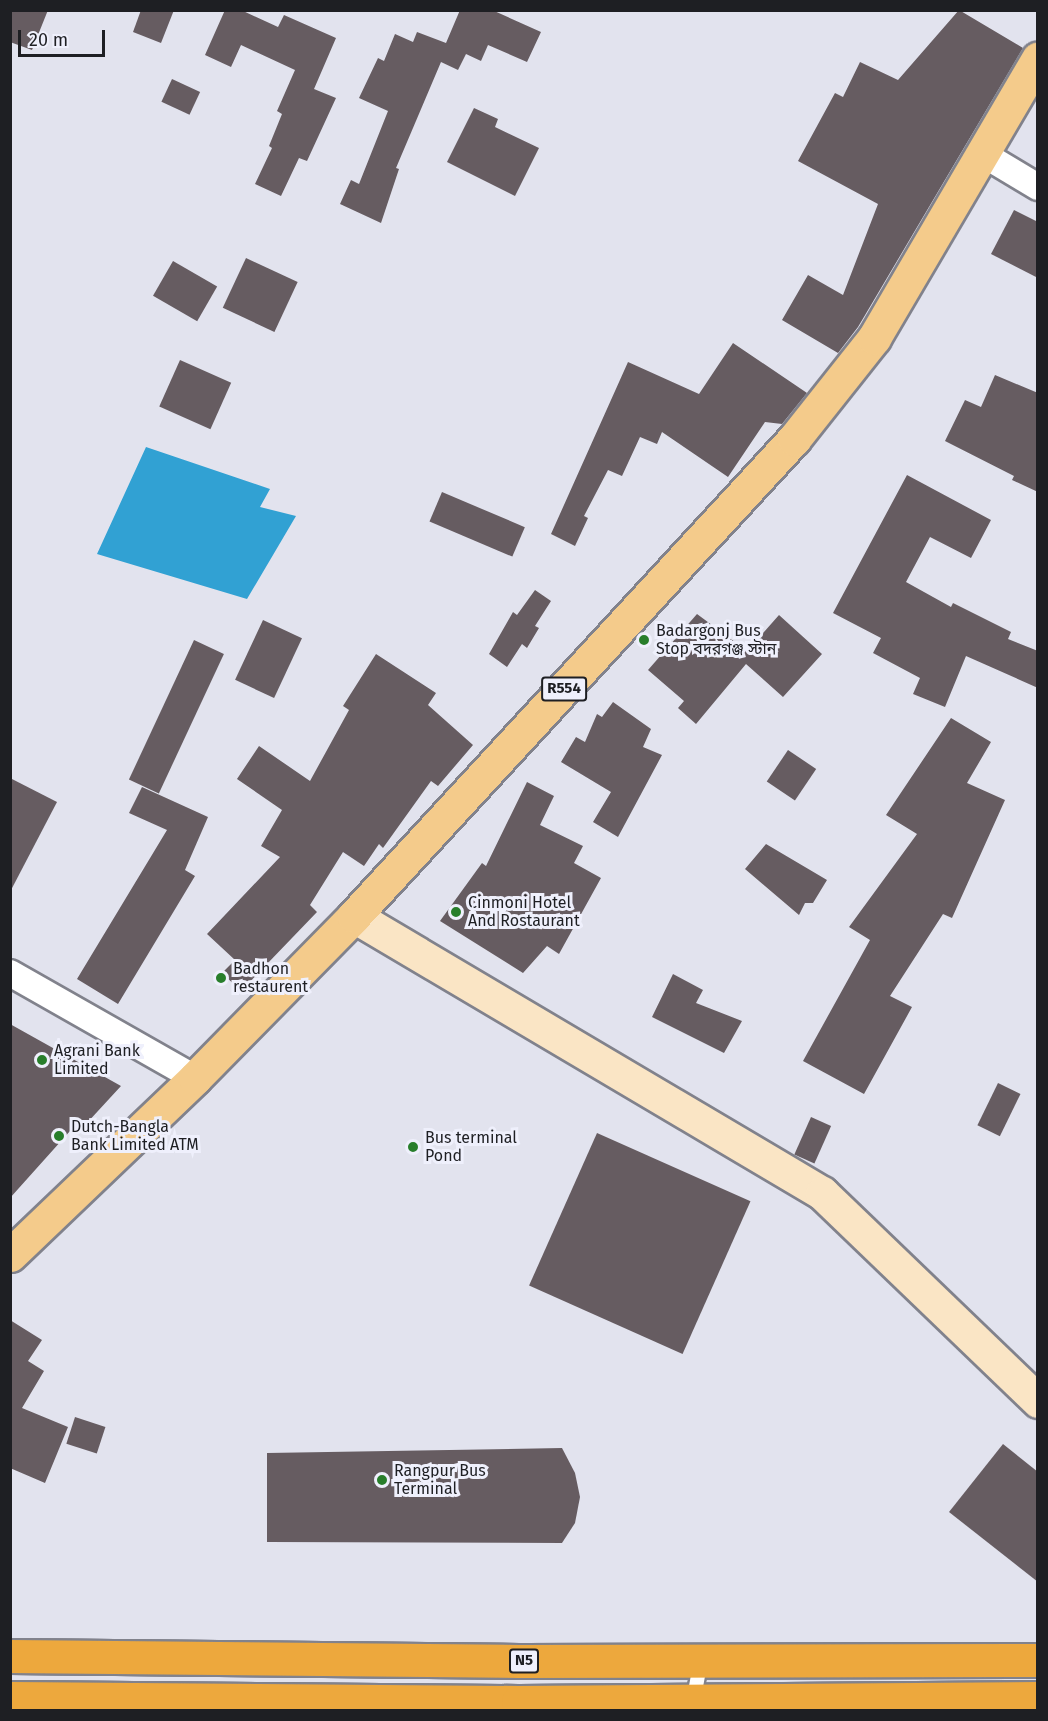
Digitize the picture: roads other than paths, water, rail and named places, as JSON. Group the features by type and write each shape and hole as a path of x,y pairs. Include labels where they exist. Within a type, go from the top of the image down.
{"highway":[{"name":"N5","path":"10,1656 1038,1660"},
{"path":"10,1698 692,1705 1038,1698"}],"main road":[{"name":"R554","path":"10,1256 195,1078 354,916 794,439 874,338 1038,59"}],"street":[{"path":"983,154 1038,187"},
{"path":"354,916 822,1192 1038,1401"},
{"path":"10,973 195,1078"}],"lane":[{"path":"692,1705 701,1660"}],"water":[{"path":"146,447 270,489 260,507 296,516 247,599 97,554"}],"place":[{"name":"Badargonj Bus Stop বদরগঞ্জ স্টান","path":"644,640"},
{"name":"Cinmoni Hotel And Rostaurant","path":"456,912"},
{"name":"Badhon restaurent","path":"221,978"},
{"name":"Agrani Bank Limited","path":"42,1060"},
{"name":"Dutch-Bangla Bank Limited ATM","path":"59,1136"},
{"name":"Bus terminal Pond","path":"413,1147"},
{"name":"Rangpur Bus Terminal","path":"382,1480"}]}
